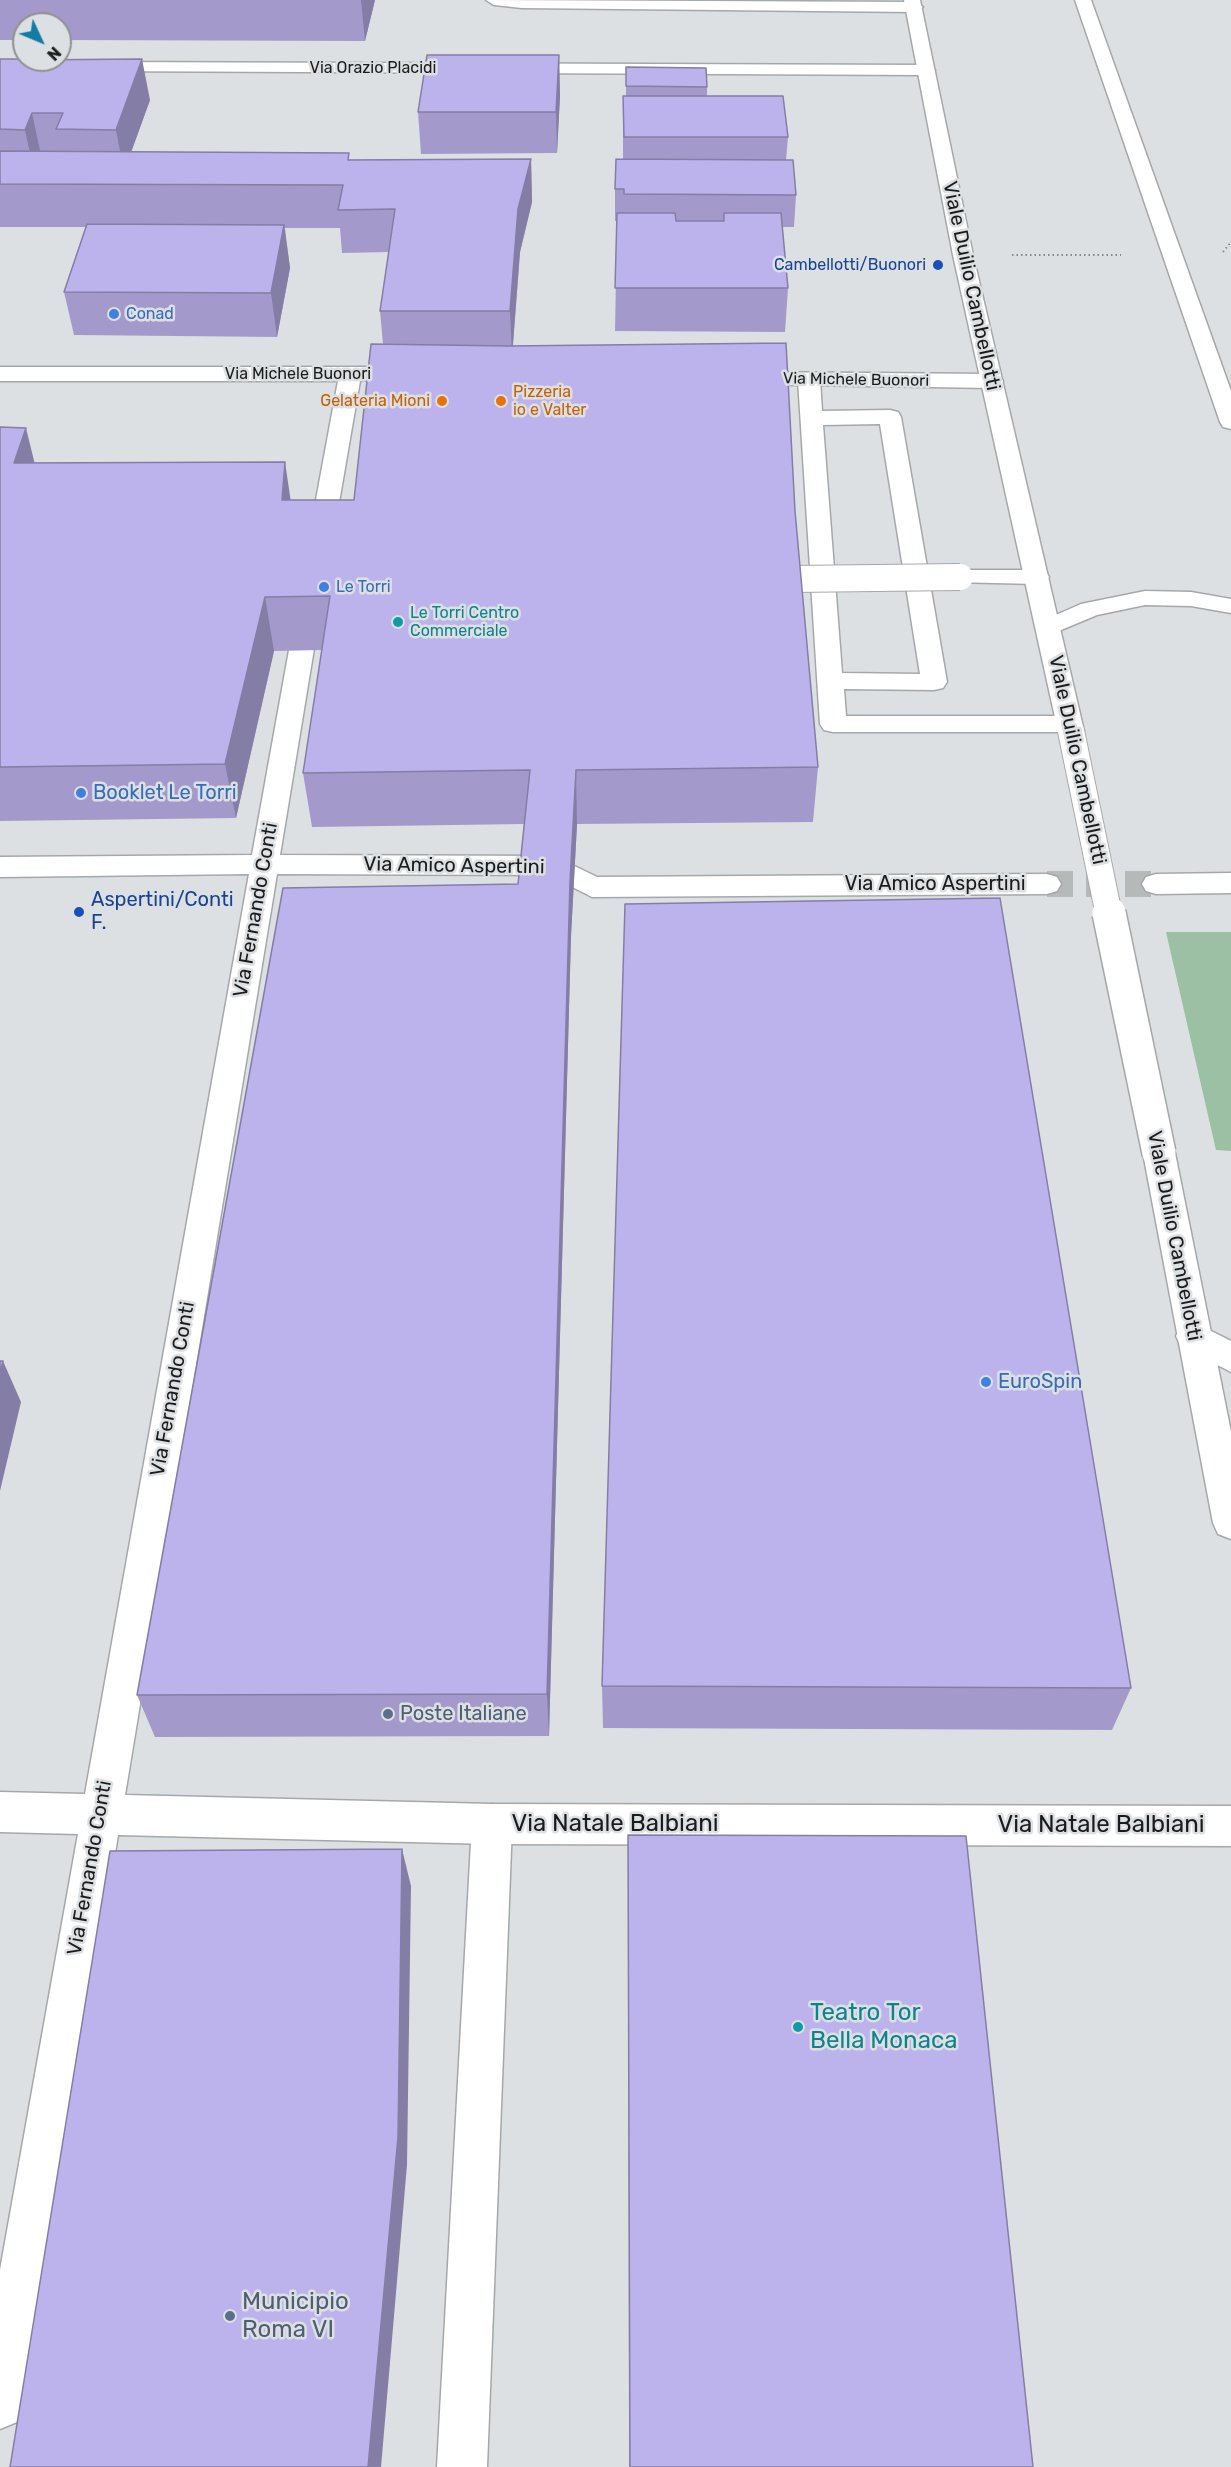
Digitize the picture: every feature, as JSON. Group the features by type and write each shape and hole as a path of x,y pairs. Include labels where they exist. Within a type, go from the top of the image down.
{"street":[{"path":"494,0 522,3 913,4"},
{"path":"1086,3 1231,422"},
{"name":"Viale Duilio Cambellotti","path":"913,4 963,255 1070,727 1159,1153 1231,1523"},
{"name":"Via Orazio Placidi","path":"83,67 926,70"},
{"name":"Via Michele Buonori","path":"0,374 397,374"},
{"name":"Via Fernando Conti","path":"0,2405 100,1814 350,374"},
{"name":"Via Michele Buonori","path":"727,379 992,381"},
{"path":"809,380 833,724 1070,727"},
{"path":"812,418 890,417 934,682 831,681"},
{"path":"782,579 1037,577"},
{"path":"1049,627 1090,609 1145,598 1191,599 1231,606"},
{"name":"Via Amico Aspertini","path":"0,867 264,864 554,866 592,887 1047,884"},
{"path":"1156,884 1231,883"},
{"path":"1194,1336 1231,1358"},
{"name":"Via Natale Balbiani","path":"0,1812 492,1824 1231,1826"},
{"path":"462,2467 492,1824"}],"path":[{"path":"1001,255 1126,255"}],"green space":[{"path":"1166,932 1231,932 1231,1151 1216,1150"}],"building":[{"path":"427,55 559,55 556,112 418,112"},
{"path":"0,59 12,59 12,72 72,72 72,60 142,59 116,130 56,129 63,113 32,113 25,130 0,129"},
{"path":"626,67 706,68 707,87 626,86"},
{"path":"623,96 783,96 788,137 624,137"},
{"path":"0,151 349,153 348,160 531,159 518,209 510,311 380,311 395,209 338,210 343,185 0,184"},
{"path":"616,159 793,160 796,195 624,194 624,189 615,189"},
{"path":"617,213 675,213 676,221 724,221 724,213 781,213 788,288 615,288"},
{"path":"87,224 284,225 271,293 64,292"},
{"path":"786,343 795,511 818,767 576,770 570,882 547,1694 137,1695 283,888 518,884 530,770 303,773 330,596 265,597 225,764 0,767 0,427 26,428 14,463 285,462 282,500 354,500 371,344 508,346"},
{"path":"1000,898 1131,1688 602,1686 625,904"},
{"name":"Teatro Tor Bella Monaca","path":"628,1835 966,1836 1033,2467 630,2467"},
{"name":"Municipio Roma VI","path":"402,1849 398,2137 368,2467 10,2467 110,1851"}],"tunnel":[{"path":"1047,884 1156,884"}],"place":[{"name":"Cambellotti/Buonori","path":"938,265"},
{"name":"Conad","path":"114,314"},
{"name":"Gelateria Mioni","path":"442,401"},
{"name":"Pizzeria io e Valter","path":"501,401"},
{"name":"Le Torri","path":"324,587"},
{"name":"Le Torri Centro Commerciale","path":"398,622"},
{"name":"Booklet Le Torri","path":"81,793"},
{"name":"Aspertini/Conti F.","path":"79,912"},
{"name":"EuroSpin","path":"986,1382"},
{"name":"Poste Italiane","path":"388,1714"},
{"name":"Teatro Tor Bella Monaca","path":"798,2027"},
{"name":"Municipio Roma VI","path":"230,2316"}]}
